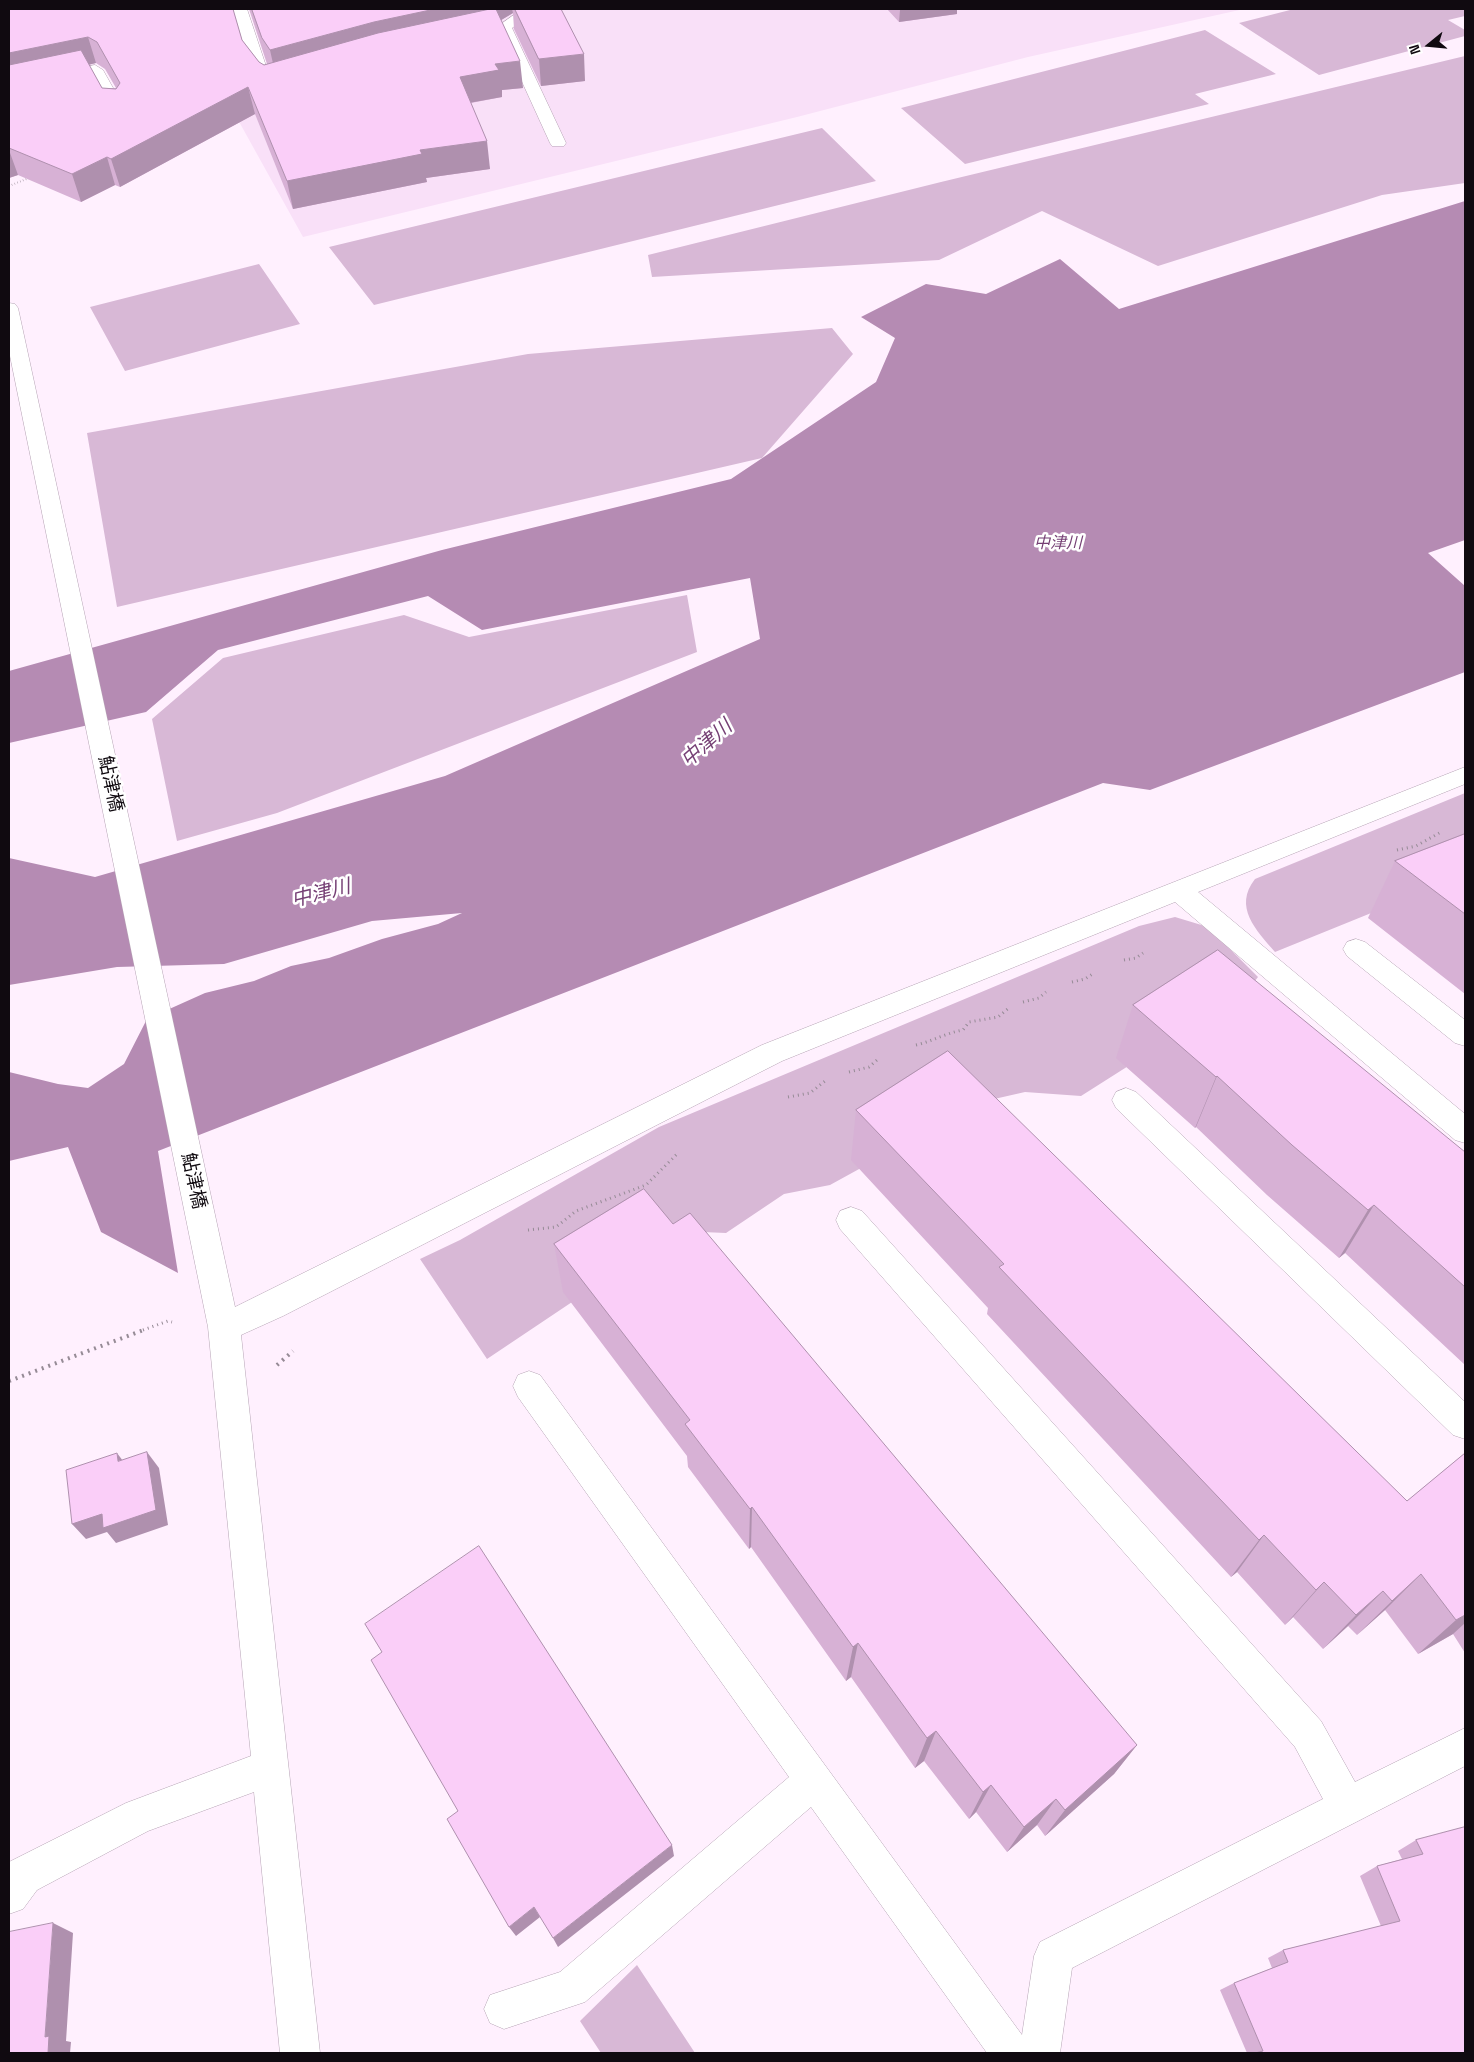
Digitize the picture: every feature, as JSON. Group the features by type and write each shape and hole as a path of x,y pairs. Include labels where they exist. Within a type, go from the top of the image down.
{"street":[{"path":"240,9 258,66 271,85 288,80"},
{"path":"485,32 504,28 531,9"},
{"path":"504,28 558,143"},
{"path":"9,87 77,72 95,70 118,111"},
{"name":"鮎津橋","path":"9,308 224,1327 300,2053"},
{"path":"224,1327 281,1301 772,1053 1465,775"},
{"path":"1179,891 1465,1131"},
{"path":"1356,948 1465,1035"},
{"path":"1126,1100 1465,1424"},
{"path":"851,1220 1308,1734 1347,1806"},
{"path":"529,1386 1011,2053"},
{"path":"1040,2053 1054,1956 1465,1746"},
{"path":"9,1894 23,1876 139,1816 269,1768"},
{"path":"504,2008 572,1988 814,1780"}],"path":[{"path":"1387,852 1416,846 1445,830"},
{"path":"1117,962 1136,958 1144,952"},
{"path":"1068,983 1085,979 1100,969"},
{"path":"1021,1002 1039,998 1052,987"},
{"path":"912,1046 935,1041 943,1034 963,1030 969,1022 998,1017 1012,1005"},
{"path":"846,1073 869,1067 879,1059"},
{"path":"786,1097 810,1093 831,1077"},
{"path":"525,1231 556,1226 576,1211 646,1185 681,1150"},
{"path":"9,1381 168,1321 224,1327"},
{"path":"275,1373 276,1366 290,1352 298,1348"}],"shaded area":[{"path":"255,9 1244,9 1028,57 797,117 303,237 232,109 282,85"},
{"path":"1294,9 1465,9 1465,16 1448,20 1465,30 1465,36 1319,75 1239,23"},
{"path":"1205,30 1276,74 1195,94 1209,104 965,164 901,108"},
{"path":"1465,56 1465,183 1382,195 1158,266 1042,211 939,260 652,277 648,255 941,182"},
{"path":"822,128 876,181 374,305 329,247"},
{"path":"259,264 300,324 125,371 90,307"},
{"path":"832,328 853,354 762,458 117,607 87,433 528,354"},
{"path":"687,595 697,652 277,813 177,841 152,719 223,658 404,615 469,637"},
{"path":"1465,793 1465,875 1275,952 1255,927 1247,909 1246,899 1255,879"},
{"path":"1175,917 1208,927 1258,977 1248,990 1081,1096 1025,1092 981,1102 830,1185 784,1194 726,1233 678,1231 487,1359 420,1259 460,1240 659,1127 1139,926"},
{"path":"637,1965 695,2053 601,2053 580,2021"}],"water":[{"name":"中津川","path":"1465,201 1465,540 1428,553 1465,586 1465,672 1150,790 1103,783 158,1151 178,1273 101,1232 68,1147 9,1161 9,1072 58,1084 88,1088 124,1064 147,1019 205,993 254,981 291,966 329,958 382,939 438,924 462,913 372,921 224,964 117,967 9,985 9,858 95,877 445,776 760,639 750,578 482,630 428,596 218,650 146,712 9,743 9,671 442,550 731,479 876,382 895,338 861,317 926,284 986,294 1060,259 1119,309"}],"building":[{"path":"9,9 233,9 242,40 259,62 264,65 378,33 496,9 520,61 495,64 499,70 460,77 487,141 420,150 422,154 287,181 248,87 111,159 107,157 72,174 9,148 9,65 81,50 102,88 116,89 120,83 97,42 88,37 9,53"},
{"path":"252,9 435,9 374,22 270,50 262,38"},
{"path":"515,9 561,9 584,54 539,59"},
{"path":"1465,834 1465,914 1395,861"},
{"path":"1218,950 1465,1152 1465,1287 1374,1205 1368,1210 1292,1145 1217,1076 1133,1005"},
{"path":"948,1051 1407,1501 1465,1453 1465,1615 1456,1620 1421,1574 1392,1601 1383,1591 1356,1615 1324,1582 1316,1590 1264,1535 1259,1540 999,1267 1004,1264 856,1110"},
{"path":"644,1189 673,1224 690,1213 1137,1745 1065,1810 1056,1799 1024,1827 991,1785 983,1792 936,1731 927,1738 858,1643 853,1647 752,1507 750,1509 685,1424 690,1420 554,1244"},
{"path":"147,1452 156,1510 103,1528 102,1514 72,1524 66,1470 117,1453 118,1461"},
{"path":"479,1546 672,1845 553,1938 534,1907 509,1927 447,1819 458,1811 371,1660 382,1652 365,1624"},
{"path":"1465,1827 1465,2053 1255,2053 1263,2051 1234,1983 1288,1962 1283,1950 1400,1921 1377,1866 1423,1854 1416,1840"},
{"path":"53,1923 45,2037 49,2036 48,2053 9,2053 9,1932"}]}
